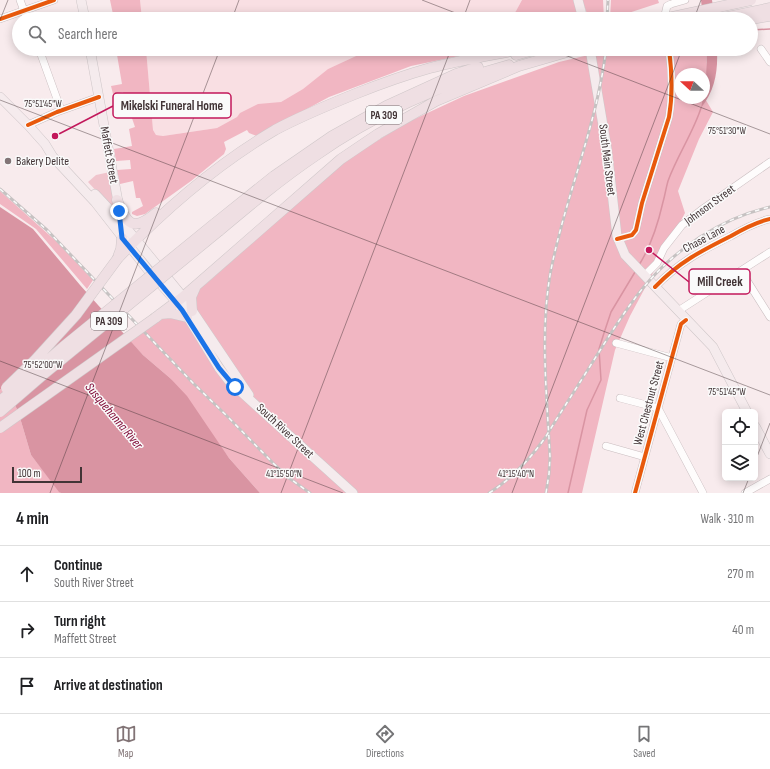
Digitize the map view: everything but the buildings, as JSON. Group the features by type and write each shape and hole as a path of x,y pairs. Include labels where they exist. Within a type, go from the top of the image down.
{"highway":[{"path":"695,12 751,0"},
{"path":"751,12 770,8"},
{"path":"758,18 770,16"},
{"path":"0,394 35,360 76,316 118,258 132,243 222,164 277,130 322,107 376,86 430,68 488,56"},
{"name":"PA 309","path":"0,412 217,228 274,176 332,136 386,106 456,74 514,56"},
{"name":"PA 309","path":"0,401 63,347 217,228 316,155 359,128 416,99 478,73 543,56"},
{"path":"0,428 180,300 341,159 378,134 436,101 519,66 552,56"},
{"path":"118,200 123,215 127,220 132,223 139,224 192,189"},
{"path":"124,225 138,230 168,210"},
{"path":"118,258 122,238"},
{"path":"157,316 189,314 191,297 197,285"}],"main road":[{"path":"81,0 84,12"},
{"path":"578,0 581,12"},
{"name":"Maffett Street","path":"91,56 124,225 122,238"},
{"name":"South Main Street","path":"591,56 607,149 617,239 625,255 713,347 745,409"},
{"name":"South River Street","path":"0,97 45,144 53,157 94,202 122,238 132,243"},
{"name":"South River Street","path":"45,144 57,153 124,225 132,243 180,300 219,368 229,381 353,493"},
{"path":"758,432 770,454"}],"street":[{"path":"20,0 24,11"},
{"path":"21,12 54,0"},
{"path":"665,12 667,6 685,0"},
{"path":"0,19 12,15"},
{"path":"761,49 770,62"},
{"path":"42,56 62,110"},
{"path":"617,239 632,235 636,230 642,203 669,117 672,102 672,69 670,56"},
{"path":"28,125 62,110 99,97"},
{"name":"Johnson Street","path":"638,269 657,263 664,248 682,225 704,208 770,163"},
{"name":"Chase Lane","path":"655,287 668,273 689,258 750,226 770,219"},
{"path":"678,311 770,252"},
{"path":"741,271 770,317"},
{"name":"West Chestnut Street","path":"635,493 681,324 686,320"},
{"path":"616,343 672,358"},
{"path":"620,398 658,408 703,493"},
{"path":"606,446 645,457"},
{"path":"745,493 770,479"}],"shaded area":[{"path":"110,0 140,0 141,12 113,12"},
{"path":"140,0 522,0 515,12 141,12"},
{"path":"522,0 574,0 577,12 515,12"},
{"path":"582,0 603,0 604,12 586,12"},
{"path":"611,0 658,0 659,3 631,12 610,12"},
{"path":"117,56 147,56 153,130 156,135 163,136 217,128 237,117 240,113 258,104 281,102 303,89 328,69 356,56 459,56 411,66 329,97 257,136 249,133 247,130 224,142 226,149 224,154 191,181 145,214 137,216 132,214 132,212 143,206 140,198 136,198 133,181 120,184 117,170 131,169 130,160 116,161 114,149 132,146 129,129 135,127 123,92 113,94 111,86 122,84"},
{"path":"147,56 356,56 328,69 303,89 281,102 241,113 237,117 217,128 163,136 156,135 153,130"},
{"path":"584,56 706,56 707,68 674,68 674,104 708,104 713,112 699,139 678,191 685,213 630,316 615,350 582,493 260,493 229,458 170,378 143,355 129,340 207,283 346,160 406,123 464,96 559,62"},
{"path":"110,172 115,204 111,207 88,182 96,175"},
{"path":"0,191 57,242 93,280 87,289 36,229 0,204"},
{"path":"0,389 9,394 18,411 31,455 61,493 0,493"}],"water":[{"path":"701,0 712,0 714,12 702,12"},
{"path":"706,56 717,56 715,80 710,94 710,68 707,68"},
{"name":"Susquehanna River","path":"0,207 33,229 80,285 143,355 170,378 187,396 229,458 260,493 59,492 31,455 18,411 9,394 0,389"}],"waterway":[{"path":"758,30 770,29"},
{"path":"639,265 654,235 668,181 701,108"},
{"path":"568,493 587,410 601,380 599,349 611,312 635,272"}],"railway":[{"path":"607,12 608,0"},
{"path":"546,493 550,457 545,366 545,320 550,275 563,219 588,135 602,78 605,56"},
{"path":"0,189 47,230 193,383 273,463 289,478 310,493"},
{"path":"489,493 513,475 539,446 623,315 643,288 669,260 684,248 717,227 752,212 770,207"}],"cycle path":[{"path":"20,12 54,0"},
{"path":"0,19 12,15"},
{"path":"617,239 632,235 636,230 642,203 669,117 672,83 670,56"},
{"path":"28,125 57,112 99,97"},
{"path":"655,287 664,278 700,252 750,226 770,219"},
{"path":"635,493 681,324 686,320"}],"place":[{"name":"Mikelski Funeral Home","path":"55,136"},
{"name":"Bakery Delite","path":"8,161"},
{"name":"Mill Creek","path":"649,250"}],"route":[{"path":"119,211 122,238 189,319 219,368 235,387"}]}
